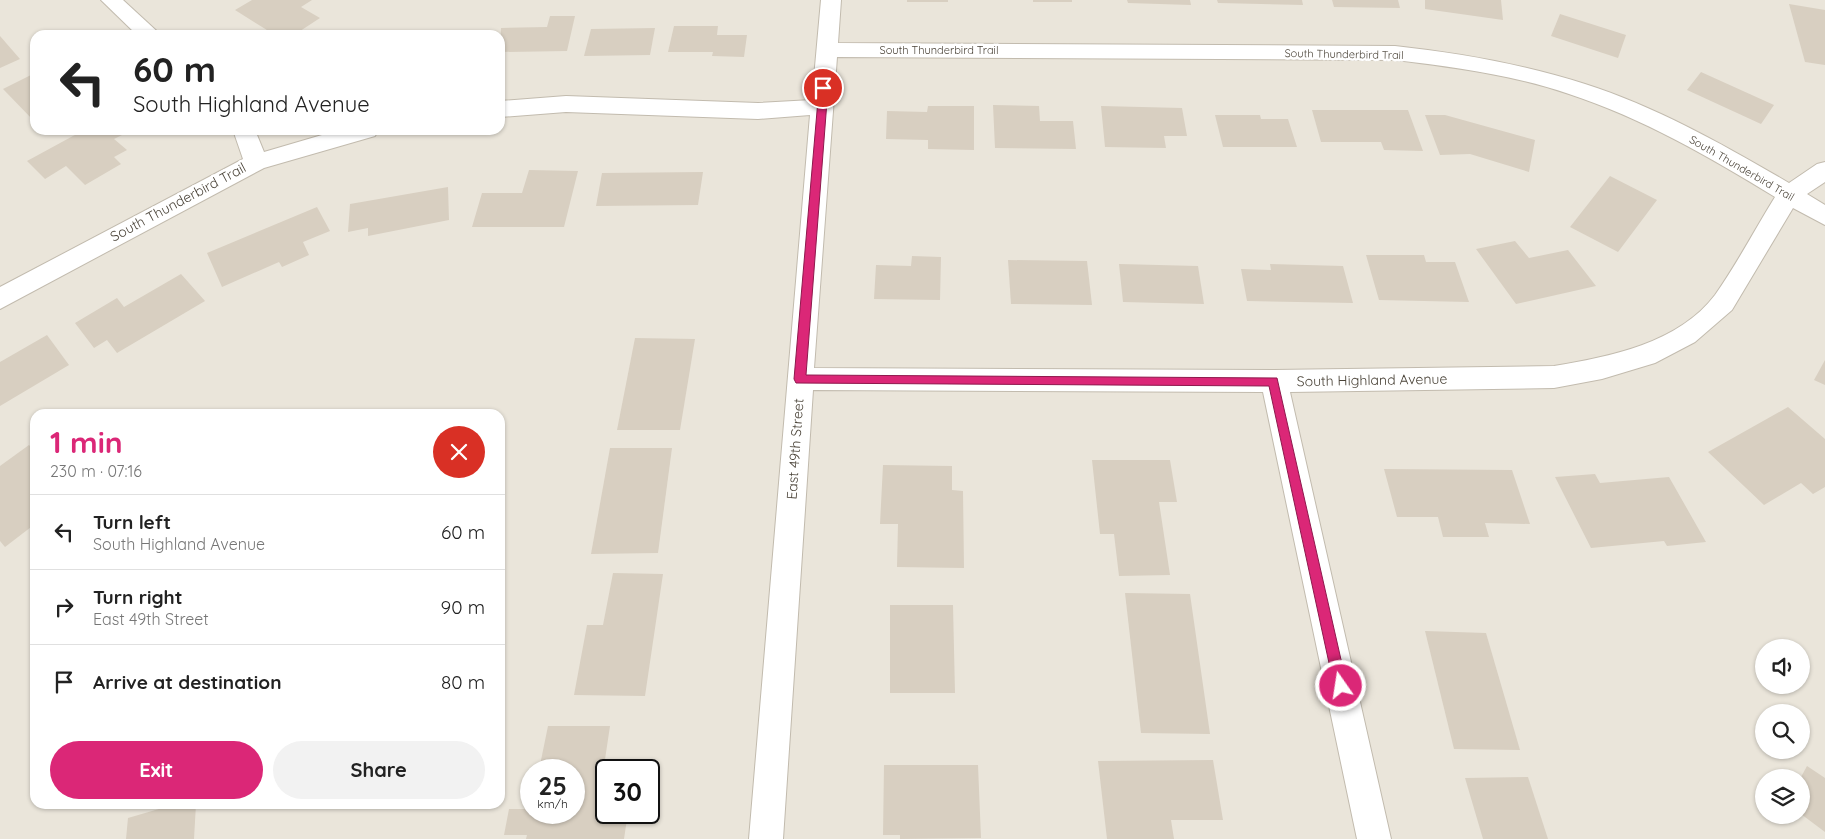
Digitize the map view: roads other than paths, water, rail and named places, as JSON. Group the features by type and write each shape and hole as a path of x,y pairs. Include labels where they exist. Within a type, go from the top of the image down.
{"street":[{"path":"111,0 144,30"},
{"name":"East 49th Street","path":"766,839 821,107 828,50 831,0"},
{"name":"South Thunderbird Trail","path":"828,50 1395,53 1442,58 1533,76 1591,94 1636,112 1693,140 1825,216"},
{"path":"505,109 566,104 758,111 821,107"},
{"path":"246,135 256,162"},
{"name":"South Thunderbird Trail","path":"0,299 110,238 256,162 350,135"},
{"name":"South Highland Avenue","path":"800,379 1274,381 1554,377 1600,370 1645,358 1683,338 1708,319 1722,304 1789,194 1825,170"},
{"path":"1274,381 1374,839"}]}
